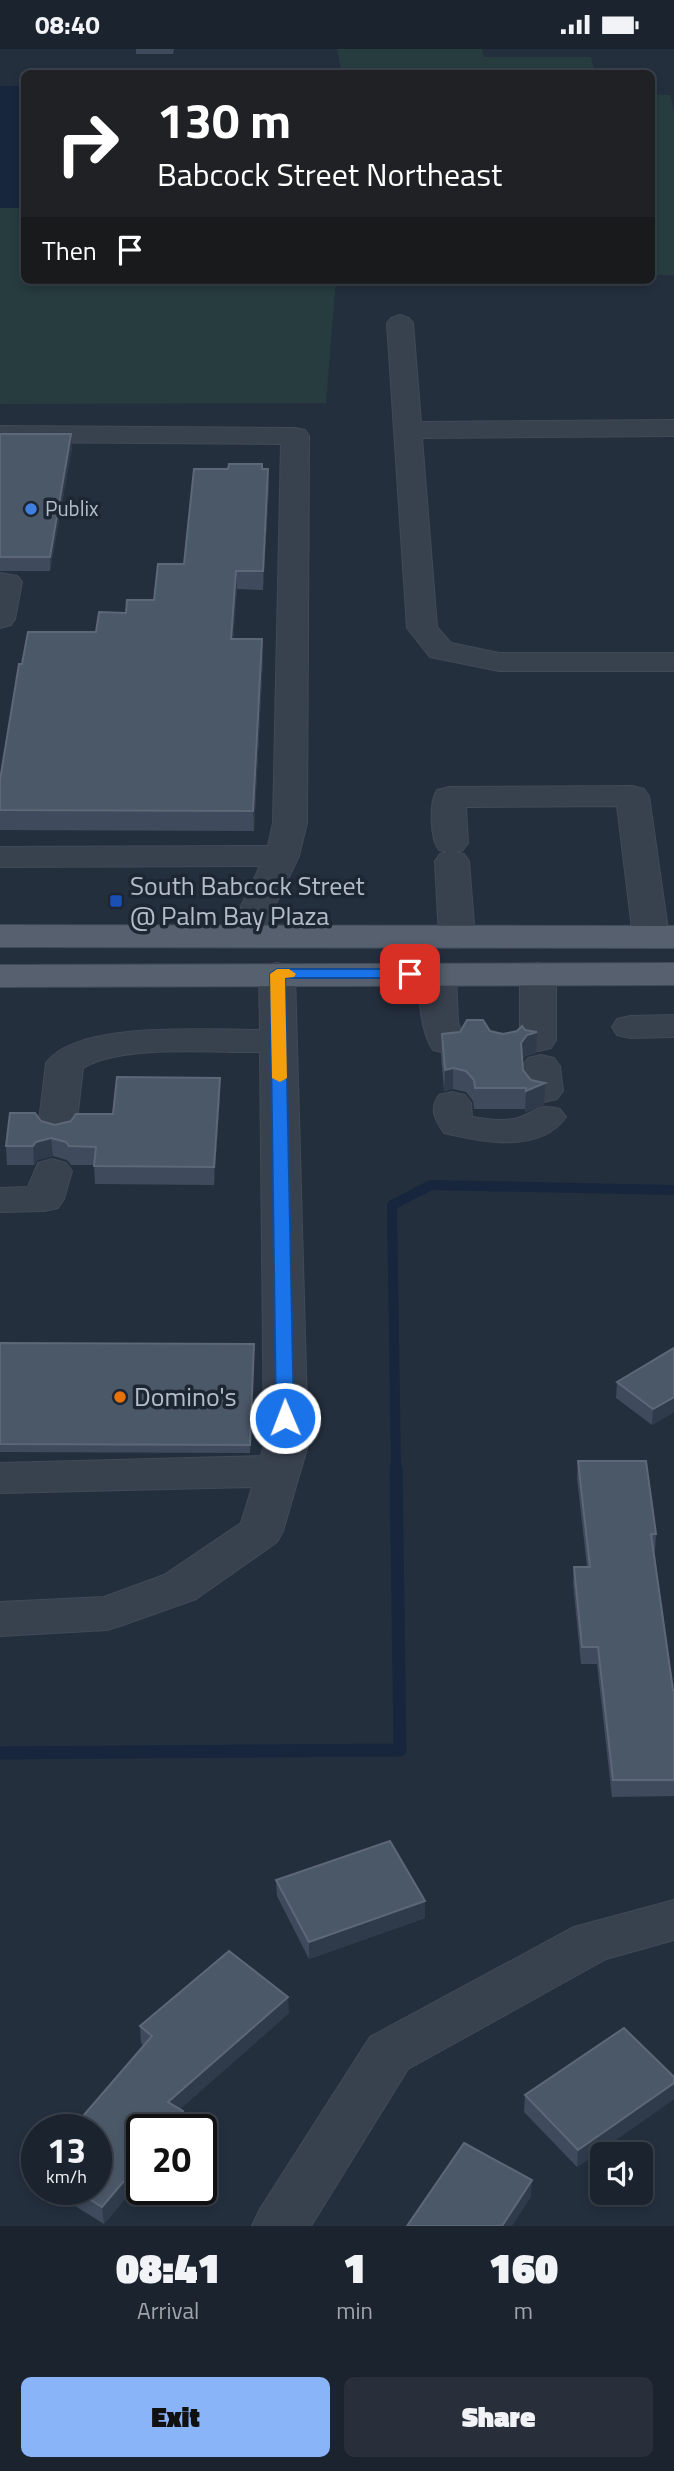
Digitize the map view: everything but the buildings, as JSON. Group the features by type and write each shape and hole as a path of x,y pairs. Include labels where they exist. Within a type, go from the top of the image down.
{"main road":[{"path":"0,936 663,937"},
{"path":"1,976 67,957 198,955 245,936"},
{"path":"277,974 289,963 322,947 449,937"},
{"path":"1,976 438,974 530,1063 674,974"}],"street":[{"path":"400,323 422,628 441,650 499,662 674,662"},
{"path":"407,430 674,428"},
{"path":"0,434 295,436 290,823 282,856 245,936"},
{"path":"0,582 7,582 0,618"},
{"path":"449,937 452,852 449,797 632,796 663,937"},
{"path":"0,857 282,856"},
{"path":"0,1619 107,1613 180,1587 261,1531 286,1445 277,974"},
{"path":"438,974 443,1031"},
{"path":"630,1027 674,1026"},
{"path":"57,1129 65,1063 84,1051 134,1042 279,1041"},
{"path":"452,1103 453,1116 458,1125 473,1129 530,1063"},
{"path":"0,1200 44,1199 52,1171"},
{"path":"0,1478 278,1471"},
{"path":"279,2226 389,2053 592,1942 674,1920"}],"green space":[{"path":"337,49 482,49 484,57 591,57 594,70 341,70"},
{"path":"655,94 670,95 674,110 674,275 655,275"},
{"path":"0,208 21,208 21,284 336,284 326,403 0,404"}],"water":[{"path":"0,86 21,86 21,208 0,208"}],"waterway":[{"path":"396,1470 392,1205 431,1185 674,1190"},
{"path":"0,1753 400,1750 396,1468"}],"slow traffic":[{"path":"280,1078 277,974 289,974"}],"place":[{"name":"Publix","path":"31,509"},
{"name":"South Babcock Street @ Palm Bay Plaza","path":"116,901"},
{"name":"Domino's","path":"120,1397"}],"route":[{"path":"285,1418 277,974 410,974"}]}
